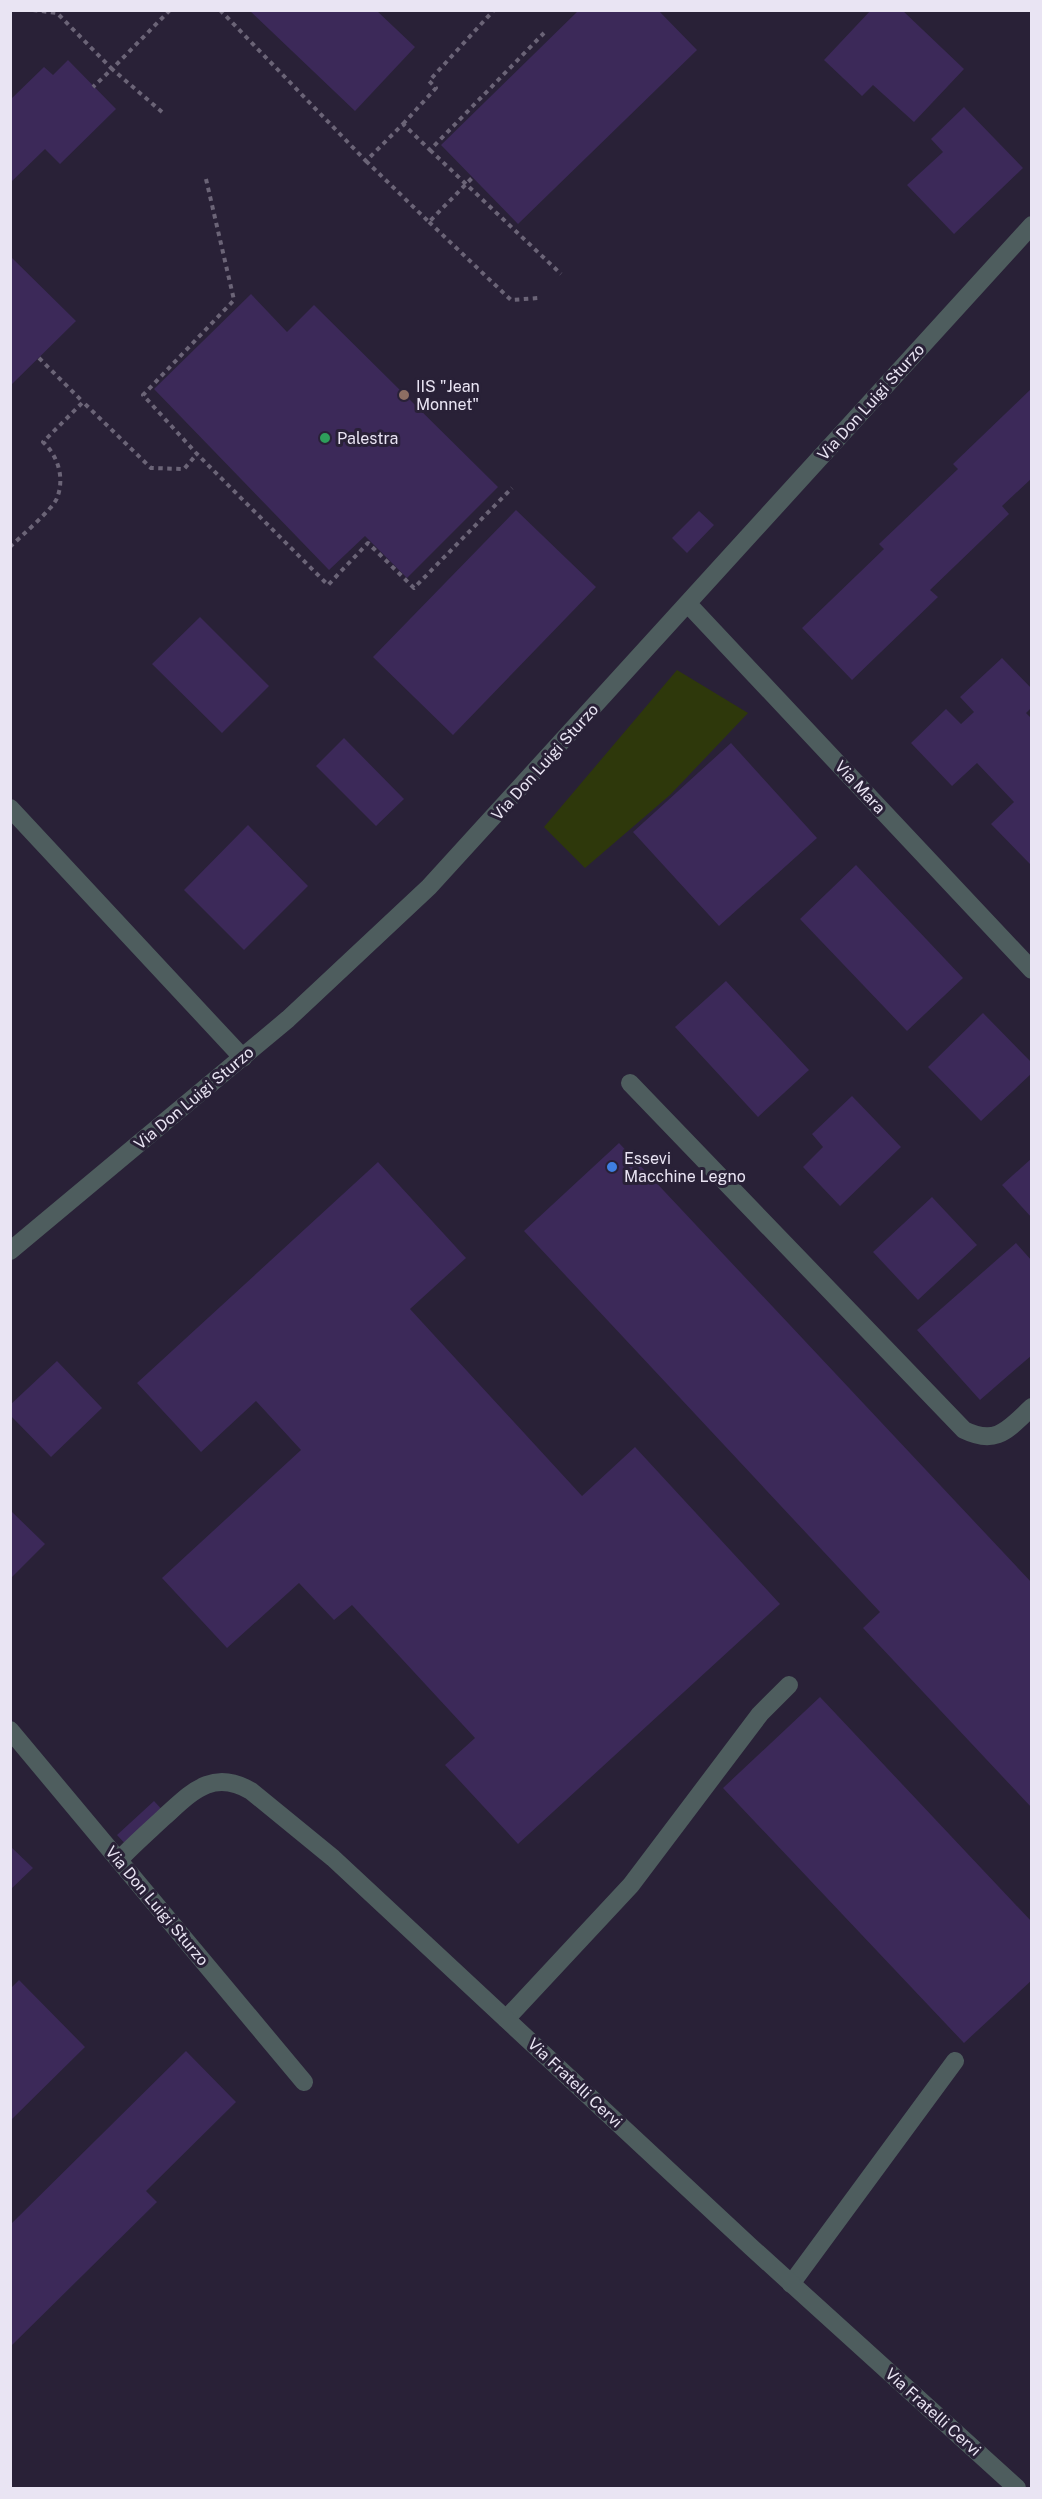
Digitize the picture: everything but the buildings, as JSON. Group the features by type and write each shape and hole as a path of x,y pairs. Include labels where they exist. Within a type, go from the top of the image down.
{"street":[{"name":"Via Don Luigi Sturzo","path":"10,1251 243,1058 429,888 1032,225"},
{"name":"Via Mara","path":"688,604 1032,970"},
{"path":"10,808 243,1058"},
{"path":"630,1083 964,1430 983,1437 992,1437 1011,1426 1032,1407"},
{"path":"506,2019 631,1885 741,1737 789,1685"},
{"name":"Via Don Luigi Sturzo","path":"10,1730 304,2082"},
{"name":"Via Fratelli Cervi","path":"119,1860 192,1792 212,1783 222,1782 242,1786 333,1858 791,2284 1017,2488"},
{"path":"791,2284 955,2061"}],"path":[{"path":"33,10 57,13 112,69 162,112"},
{"path":"93,87 170,10"},
{"path":"220,10 366,161 511,300 538,298"},
{"path":"366,161 436,88 429,81 494,10"},
{"path":"430,150 544,33"},
{"path":"403,124 561,274"},
{"path":"429,222 472,178"},
{"path":"206,179 234,300 143,395 197,454 328,585 368,543 414,588 512,488"},
{"path":"39,358 151,468 184,469 197,454"},
{"path":"10,547 57,500 61,477 54,452 43,442 83,402"}],"green space":[{"path":"677,670 748,713 670,795 585,868 544,827"}],"place":[{"name":"IIS \"Jean Monnet\"","path":"404,395"},
{"name":"Palestra","path":"325,438"},
{"name":"Essevi Macchine Legno","path":"612,1167"}]}
